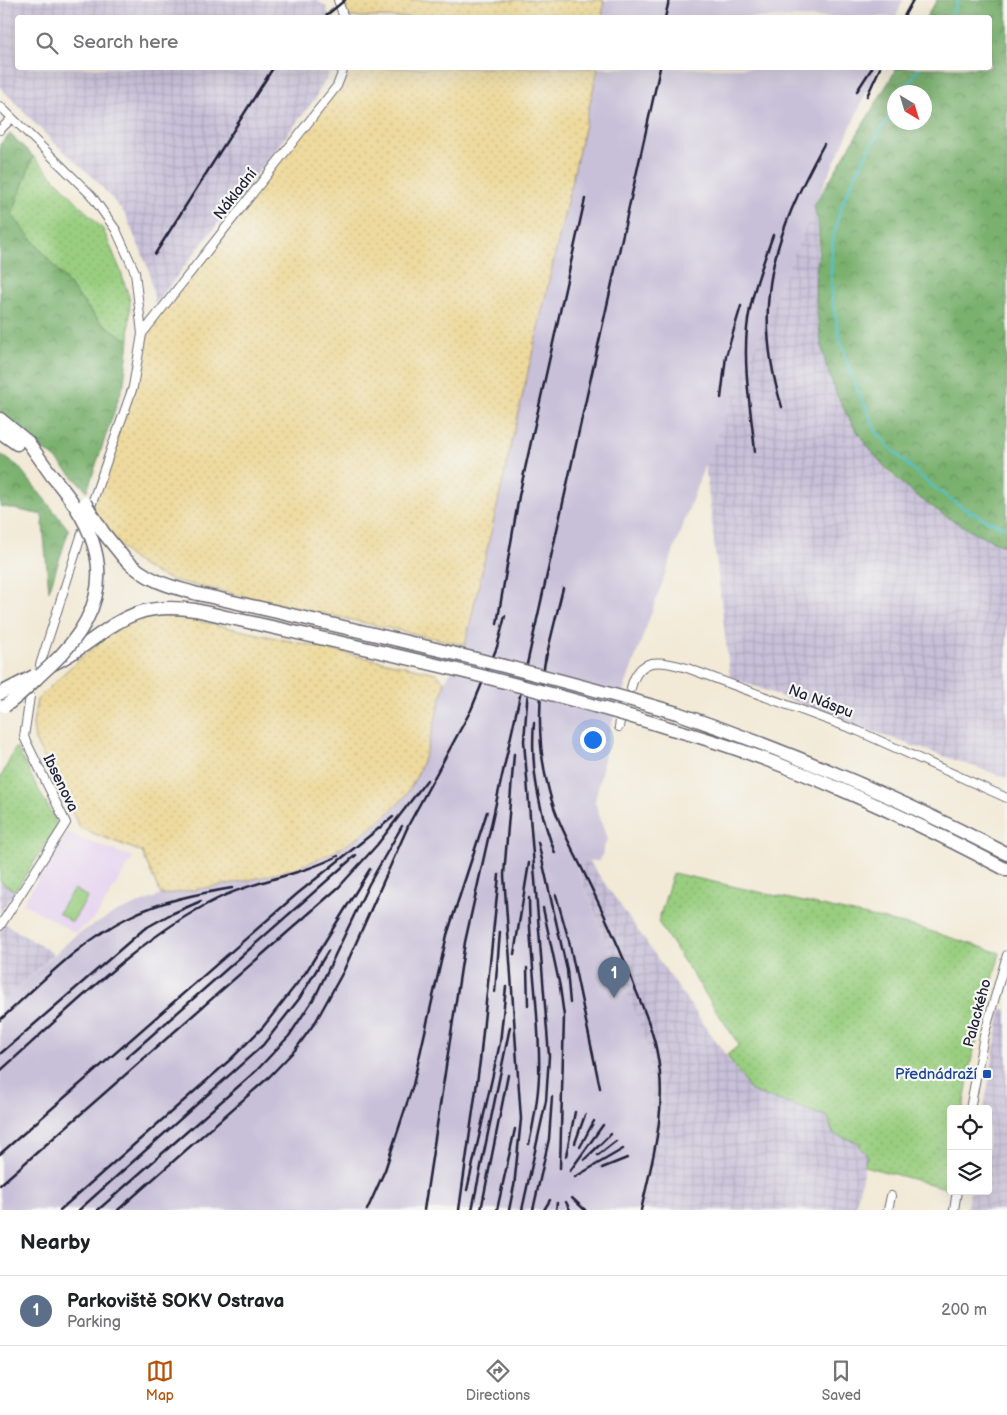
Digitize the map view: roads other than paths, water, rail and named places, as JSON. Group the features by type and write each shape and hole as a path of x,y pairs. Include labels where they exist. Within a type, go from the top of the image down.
{"highway":[{"path":"0,420 28,442 77,507 95,544 98,573 95,600 85,626 70,648 26,681 0,693"},
{"path":"0,432 31,455 52,476 85,503 103,532 124,558 138,572 157,582 198,594 444,650 677,713 845,777 942,821 1007,854"},
{"path":"2,709 26,691 45,666 77,653 94,637 132,614 153,608 175,607 438,665 585,702 672,729 746,753 839,791 933,833 1007,870"}],"street":[{"path":"338,0 343,15"},
{"name":"Nákladní","path":"142,334 337,86 343,70"},
{"name":"Nákladní","path":"0,106 91,195 116,230 135,272 142,334 133,387 91,506"},
{"path":"0,130 12,118"},
{"path":"45,666 83,530"},
{"name":"Na Náspu","path":"631,688 634,676 642,667 652,662 670,663 858,731 1007,798"},
{"name":"Ibsenova","path":"0,926 66,823 24,737 30,696"},
{"name":"Palackého","path":"971,1105 985,1029 1007,954"},
{"path":"954,1210 956,1195"},
{"path":"888,1210 891,1196"}],"waterway":[{"path":"951,15 958,0"},
{"path":"908,85 918,70"},
{"path":"887,121 852,183 839,214 835,231 831,276 833,299 836,322 848,366 873,425 891,449 937,490 972,513 1007,528"}],"railway":[{"path":"327,15 345,0"},
{"path":"666,15 669,0"},
{"path":"905,15 913,0"},
{"path":"155,254 272,70"},
{"path":"424,1210 465,942 660,70"},
{"path":"857,91 871,70"},
{"path":"867,96 879,70"},
{"path":"782,407 773,370 768,335 768,303 772,271 780,240 792,209 824,144"},
{"path":"497,624 519,496 585,199"},
{"path":"755,452 747,374 747,328 754,293 773,235"},
{"path":"721,398 726,356 741,306"},
{"path":"545,662 563,588"},
{"path":"118,1210 269,1077 295,1050 316,1021 343,972 409,824 471,710 497,647 505,616"},
{"path":"546,655 541,689 540,723 542,758 552,803 625,961 648,1020 657,1053 660,1073 660,1113 658,1132 641,1210"},
{"path":"522,1210 546,1101 549,1056 524,741 528,689"},
{"path":"534,723 533,756 537,789 544,821 555,853"},
{"path":"514,754 504,875 521,1119 514,1187"},
{"path":"0,1185 339,887 377,845 427,780"},
{"path":"367,1210 385,1170 413,1085 447,935 487,812"},
{"path":"0,1154 297,894 393,817"},
{"path":"98,1210 257,1070 289,1036 316,995 369,884 402,826"},
{"path":"538,842 567,970 570,1003"},
{"path":"126,1058 356,855"},
{"path":"0,1071 131,955 188,915 217,899 246,887 323,863 338,856"},
{"path":"514,954 529,863"},
{"path":"60,1210 231,1059 263,1027 306,972 370,869"},
{"path":"459,1210 480,1061 499,875"},
{"path":"0,1020 61,964 111,927 141,911 166,902 232,888"},
{"path":"556,895 569,941 600,1088"},
{"path":"529,898 539,1054 538,1093 529,1144"},
{"path":"0,1054 144,929 169,915 201,901"},
{"path":"543,908 560,987 564,1016 560,1168"},
{"path":"495,992 500,932"},
{"path":"79,1210 263,1045 299,999 328,951"},
{"path":"527,968 528,1005"},
{"path":"467,1190 500,1043 506,987"},
{"path":"472,1210 510,1027"},
{"path":"481,1210 508,1075"},
{"path":"533,1210 549,1139 552,1097"},
{"path":"566,1156 575,1112"},
{"path":"575,1143 585,1115"},
{"path":"580,1147 594,1121"},
{"path":"570,1171 603,1125"},
{"path":"497,1210 515,1129"},
{"path":"584,1160 611,1134"},
{"path":"598,1155 616,1141"},
{"path":"575,1177 623,1149"},
{"path":"602,1168 627,1158"},
{"path":"509,1210 515,1181"},
{"path":"572,1198 585,1210"},
{"path":"544,1210 550,1200"},
{"path":"566,1202 570,1210"},
{"path":"556,1210 557,1203"}],"place":[{"name":"Parkoviště SOKV Ostrava","path":"614,998"},
{"name":"Přednádraží","path":"987,1074"}]}
